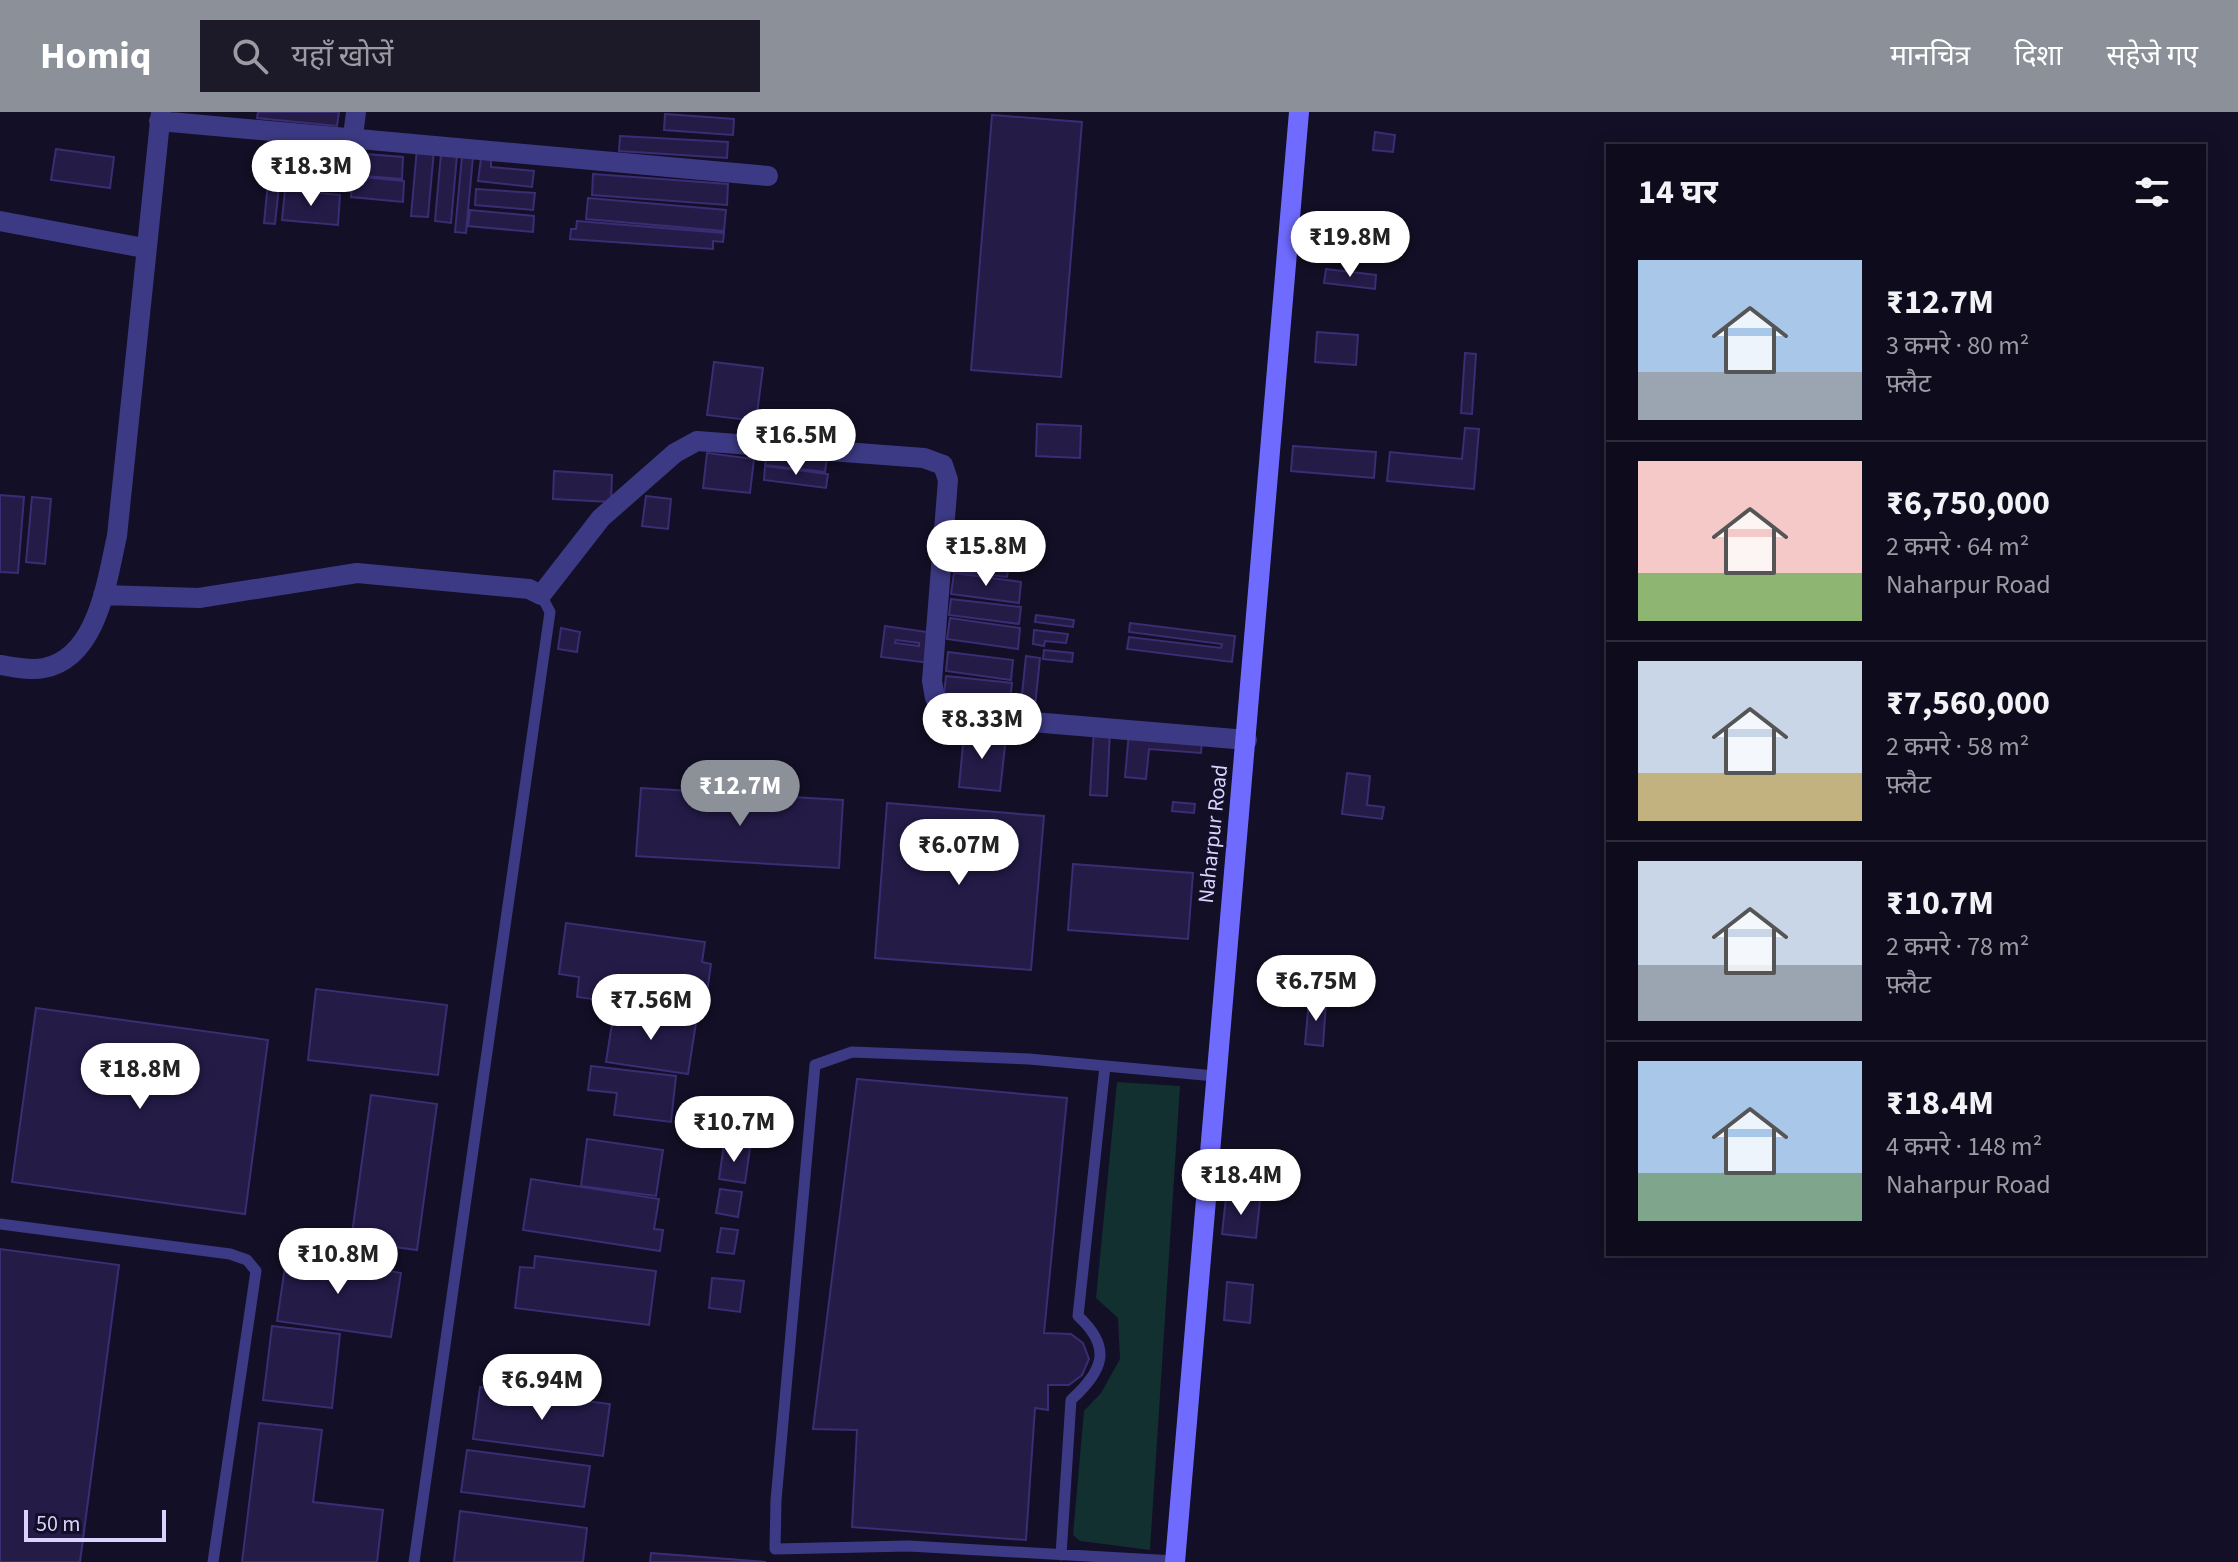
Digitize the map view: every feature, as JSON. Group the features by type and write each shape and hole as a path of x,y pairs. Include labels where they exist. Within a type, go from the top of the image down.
{"street":[{"path":"353,136 356,112"},
{"name":"Naharpur Road","path":"1175,1561 1299,112"},
{"path":"0,665 43,669 61,663 88,632 103,595 117,536 144,248 160,117 768,176"},
{"path":"0,221 144,248"},
{"path":"103,595 199,598 357,573 529,589 541,595 601,518 675,453 697,441 924,458 943,465 948,480 932,681 935,698 946,708 985,718 1247,740"}],"lane":[{"path":"414,1562 550,612 541,595"},
{"path":"1175,1561 909,1546 775,1549 811,1100 815,1065 852,1052 1029,1059 1215,1076"},
{"path":"1061,1555 1071,1400 1099,1367 1100,1346 1095,1332 1078,1316 1105,1066"},
{"path":"0,1224 230,1254 247,1260 256,1271 213,1562"}],"green space":[{"path":"1117,1082 1180,1086 1150,1550 1080,1541 1073,1535 1084,1411 1101,1393 1120,1359 1118,1318 1096,1298"}],"building":[{"path":"258,112 339,112 337,126 257,118"},
{"path":"665,114 734,119 733,135 664,130"},
{"path":"992,115 1082,122 1061,377 971,370"},
{"path":"1375,132 1395,135 1393,152 1373,150"},
{"path":"620,136 728,142 727,158 619,151"},
{"path":"272,142 294,144 290,187 279,186 275,224 264,223"},
{"path":"298,145 318,146 313,190 294,188"},
{"path":"320,148 343,149 340,191 317,189"},
{"path":"417,148 434,150 428,217 411,216"},
{"path":"56,149 114,157 110,188 51,180"},
{"path":"354,153 403,157 402,179 352,175"},
{"path":"441,154 457,155 451,223 435,221"},
{"path":"462,156 473,157 466,233 455,232"},
{"path":"481,158 491,159 491,167 534,171 532,187 478,181"},
{"path":"593,174 728,184 727,205 592,195"},
{"path":"353,176 404,181 403,202 351,197"},
{"path":"476,189 535,193 533,210 475,205"},
{"path":"285,190 340,195 338,225 282,220"},
{"path":"588,198 726,210 724,231 586,219"},
{"path":"470,210 534,216 533,232 468,226"},
{"path":"577,221 724,233 723,242 713,241 713,249 570,239 571,229 576,229"},
{"path":"1326,269 1376,275 1375,289 1324,283"},
{"path":"1317,332 1358,335 1356,365 1315,362"},
{"path":"1465,353 1476,354 1472,414 1461,413"},
{"path":"714,362 763,368 756,421 707,415"},
{"path":"1037,424 1081,426 1080,458 1036,456"},
{"path":"1465,428 1479,429 1474,489 1387,481 1390,452 1462,459"},
{"path":"1293,446 1376,452 1374,478 1291,471"},
{"path":"767,451 827,458 825,472 765,465"},
{"path":"707,453 754,459 750,493 703,488"},
{"path":"765,466 828,474 826,488 764,480"},
{"path":"554,471 612,475 611,502 553,499"},
{"path":"0,495 24,497 18,573 0,572"},
{"path":"646,496 671,499 668,529 642,526"},
{"path":"32,497 51,499 45,564 26,562"},
{"path":"956,559 1009,565 1007,577 955,571"},
{"path":"954,573 1021,582 1019,603 951,594"},
{"path":"951,599 1021,607 1019,624 949,615"},
{"path":"1036,615 1074,620 1073,627 1035,622"},
{"path":"950,618 1020,628 1018,649 947,639"},
{"path":"1130,623 1235,636 1232,662 1127,649 1129,637 1221,648 1222,644 1129,632"},
{"path":"885,626 934,633 930,663 881,657","holes":["896,640 919,643 919,646 895,643"]},
{"path":"561,628 580,632 577,652 558,649"},
{"path":"1034,630 1068,634 1066,643 1045,641 1044,646 1033,644"},
{"path":"1044,650 1073,653 1072,662 1043,659"},
{"path":"948,652 1013,660 1011,680 946,671"},
{"path":"1026,656 1040,658 1035,706 1021,704"},
{"path":"946,676 1012,683 1010,701 944,694"},
{"path":"965,723 978,725 976,742 999,740 1001,727 1007,728 1000,791 959,787"},
{"path":"1094,728 1110,729 1107,796 1090,795"},
{"path":"1129,732 1202,738 1201,753 1149,749 1146,779 1125,777"},
{"path":"1347,773 1370,776 1367,805 1384,807 1382,819 1342,814"},
{"path":"641,788 843,800 839,868 636,856"},
{"path":"1173,802 1195,804 1194,813 1172,811"},
{"path":"887,803 1044,816 1031,970 875,958"},
{"path":"1073,864 1193,873 1188,939 1068,930"},
{"path":"566,923 705,942 702,962 711,964 704,1014 577,997 579,977 559,974"},
{"path":"316,989 447,1005 438,1075 308,1060"},
{"path":"1309,1000 1326,1001 1323,1046 1305,1044"},
{"path":"36,1008 268,1040 245,1214 12,1182"},
{"path":"614,1011 696,1023 688,1074 606,1062"},
{"path":"591,1066 676,1076 671,1122 614,1115 617,1093 588,1090"},
{"path":"857,1079 1067,1098 1044,1333 1071,1334 1083,1343 1089,1359 1082,1375 1069,1385 1048,1385 1048,1410 1035,1408 1026,1540 852,1527 857,1430 813,1429"},
{"path":"371,1095 437,1104 417,1250 351,1241"},
{"path":"587,1139 663,1150 656,1196 581,1186"},
{"path":"724,1144 750,1148 745,1183 719,1179"},
{"path":"531,1179 659,1199 654,1229 663,1230 660,1251 523,1230"},
{"path":"720,1189 742,1192 738,1217 716,1213"},
{"path":"1226,1197 1260,1200 1256,1238 1222,1234"},
{"path":"721,1228 738,1230 734,1254 717,1252"},
{"path":"0,1249 119,1265 80,1562 0,1562"},
{"path":"287,1253 401,1273 391,1337 277,1321"},
{"path":"535,1256 656,1271 649,1325 515,1308 520,1267 534,1268"},
{"path":"712,1278 744,1281 740,1312 709,1308"},
{"path":"1227,1282 1253,1285 1250,1323 1224,1320"},
{"path":"272,1326 340,1334 332,1408 263,1400"},
{"path":"480,1387 610,1404 603,1456 473,1439"},
{"path":"259,1423 322,1430 313,1502 383,1510 377,1562 242,1562"},
{"path":"467,1450 590,1466 584,1507 461,1492"},
{"path":"460,1511 587,1528 583,1562 454,1562"},
{"path":"651,1553 766,1562 650,1562"}]}
